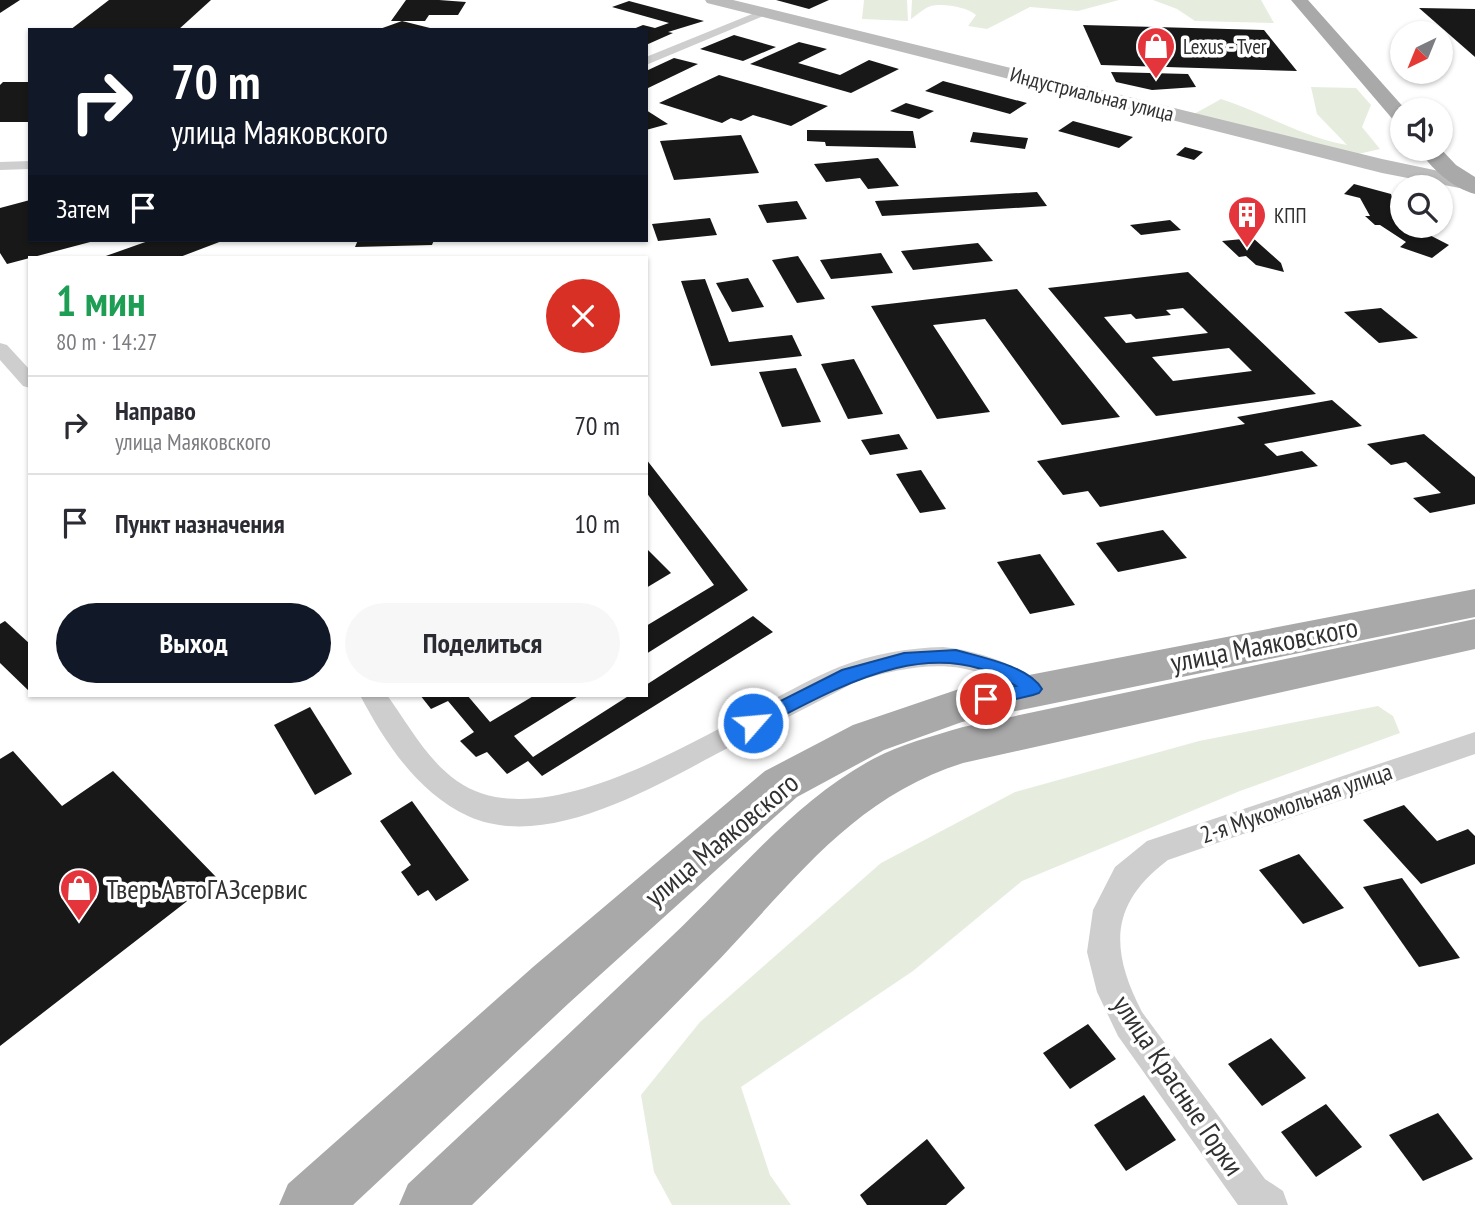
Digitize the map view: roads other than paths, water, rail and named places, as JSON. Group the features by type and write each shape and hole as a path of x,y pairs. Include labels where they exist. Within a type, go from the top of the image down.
{"main road":[{"path":"1299,0 1390,103"},
{"path":"1310,0 1399,98"},
{"path":"1444,161 1465,191"},
{"name":"улица Маяковского","path":"309,1205 551,985 781,784 835,752 892,727 962,705 1475,603"},
{"name":"улица Маяковского","path":"429,1205 715,929 824,819 855,793 888,773 924,757 962,745 1475,635"}],"street":[{"name":"Индустриальная улица","path":"692,0 758,14 1391,175"},
{"name":"Индустриальная улица","path":"713,0 758,14"},
{"path":"648,60 758,14"},
{"path":"1418,175 1437,167 1438,161"},
{"path":"0,166 28,165"},
{"path":"0,349 28,380"},
{"path":"374,697 429,773 448,791 473,805 503,813 545,811 586,802 634,784 848,674 878,664 904,659 956,657 1010,673 1033,689"},
{"name":"2-я Мукомольная улица","path":"1126,877 1158,850 1475,743"},
{"name":"улица Красные Горки","path":"1126,877 1109,910 1103,953 1114,992 1130,1024 1252,1192 1269,1205"}],"place":[{"name":"Lexus - Tver","path":"1156,80"},
{"name":"КПП","path":"1247,249"},
{"name":"ТверьАвтоГАЗсервис","path":"79,922"}]}
